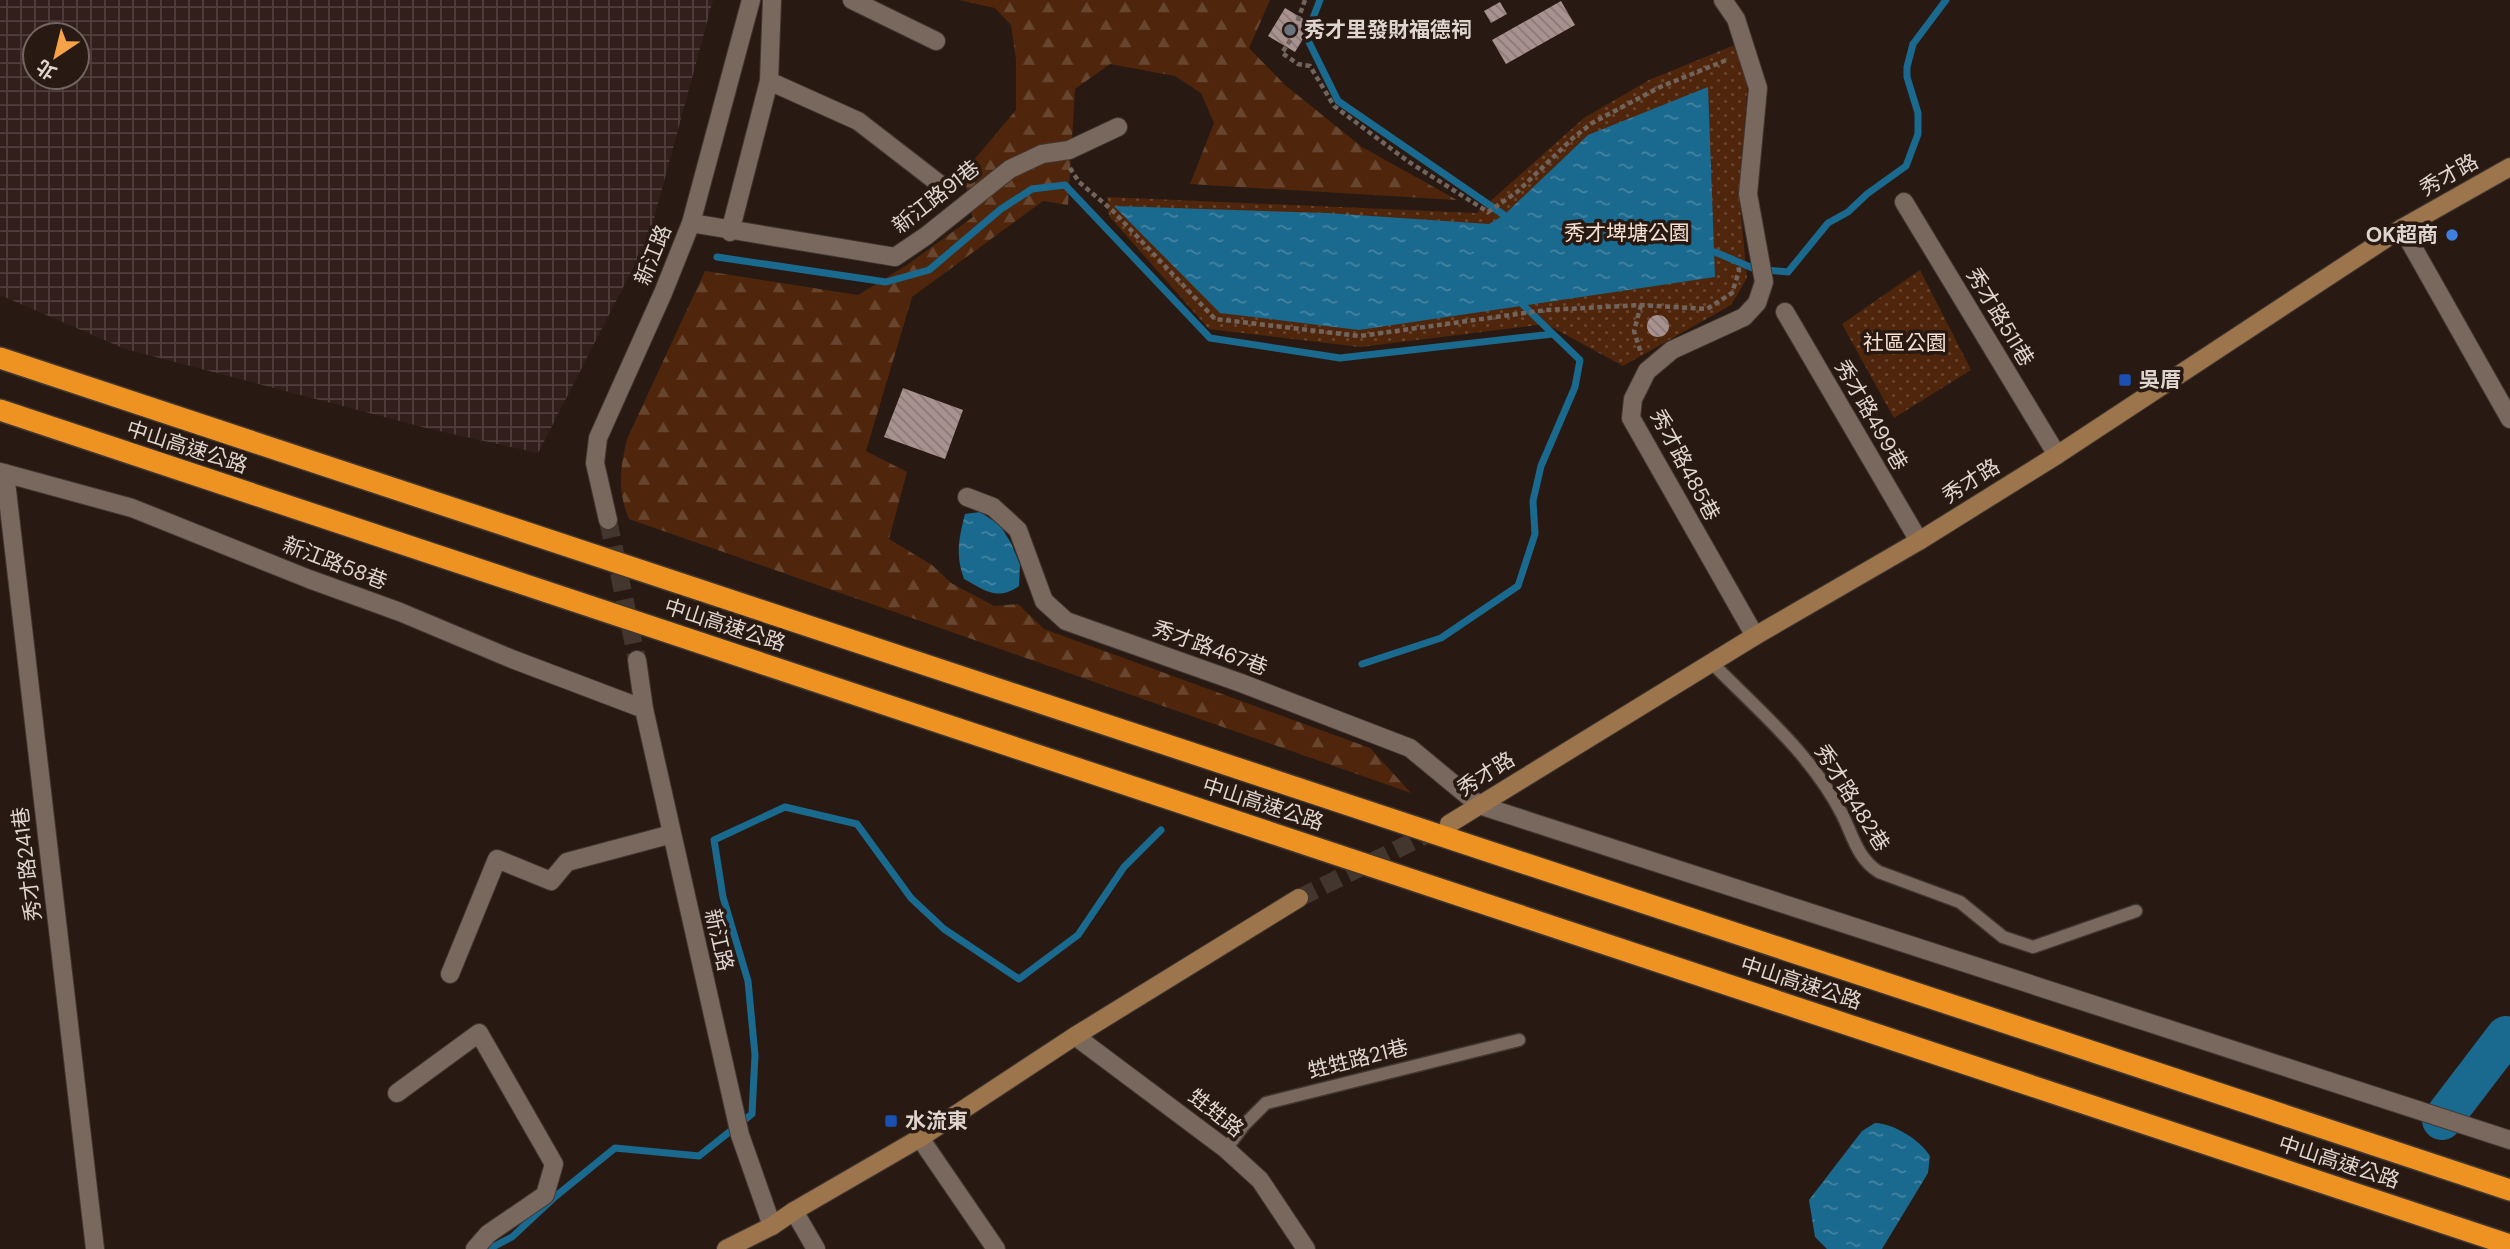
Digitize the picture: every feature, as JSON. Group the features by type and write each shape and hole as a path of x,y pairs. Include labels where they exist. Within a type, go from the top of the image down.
{"highway":[{"name":"中山高速公路","path":"0,358 2510,1190"},
{"name":"中山高速公路","path":"0,411 2510,1245"}],"main road":[{"name":"秀才路","path":"1449,824 1755,636 1919,541 2057,455 2402,228 2510,167"},
{"path":"726,1249 772,1226 920,1138 1075,1035 1299,898"}],"street":[{"name":"新江路","path":"608,520 595,463 598,438 691,223 751,0"},
{"path":"730,232 769,82 772,0"},
{"path":"852,0 936,41"},
{"name":"秀才路485巷","path":"1723,0 1736,19 1758,88 1748,194 1765,282 1757,303 1744,317 1672,350 1647,371 1633,399 1631,418 1755,636"},
{"path":"769,82 858,121 946,189"},
{"name":"新江路91巷","path":"691,223 730,232 895,257 926,236 1010,169 1042,154 1069,150 1118,127"},
{"name":"秀才路511巷","path":"1904,202 2057,455"},
{"path":"2402,228 2510,419"},
{"name":"秀才路499巷","path":"1785,312 1919,541"},
{"name":"新江路58巷","path":"2,472 132,508 644,709"},
{"name":"秀才路241巷","path":"2,472 95,1249"},
{"name":"秀才路467巷","path":"967,497 993,507 1018,530 1044,601 1066,621 1241,683 1410,748 1479,805"},
{"name":"新江路","path":"637,660 644,709 740,1135 772,1226"},
{"path":"1479,805 2510,1140"},
{"path":"450,974 497,859 551,881 566,862 672,834"},
{"path":"397,1093 479,1032 554,1164 545,1195 488,1234 475,1248"},
{"name":"甡甡路","path":"1075,1035 1227,1149 1260,1180 1306,1249"},
{"path":"920,1138 996,1249"},
{"path":"794,1211 816,1249"}],"lane":[{"name":"秀才路482巷","path":"1712,663 1806,756 1842,813 1857,850 1868,864 1879,872 1960,902 2003,937 2033,947 2136,911"},
{"name":"甡甡路21巷","path":"1227,1149 1244,1125 1266,1103 1519,1040"}],"path":[{"path":"1305,0 1291,39 1282,53 1298,64 1310,66 1334,106 1409,162 1488,212 1517,192 1573,138 1592,124 1715,63 1731,59 1738,66"},
{"path":"1060,151 1079,183 1113,211 1215,319 1360,337 1546,310 1641,305 1707,309 1732,293 1739,271 1738,260"},
{"path":"1641,305 1634,331 1647,371"}],"shaded area":[{"path":"0,0 713,0 649,237 538,453 430,429 125,349 0,295"}],"green space":[{"path":"959,0 1270,0 1249,48 1285,85 1362,147 1457,200 1190,184 1214,123 1201,93 1175,76 1110,64 1075,89 1068,205 1043,201 912,297 866,451 907,472 889,539 932,565 951,583 994,606 1018,604 1044,629 1370,748 1411,793 629,519 621,479 627,439 705,271 858,295 907,265 973,217 963,173 1016,110 1016,59 1011,25 995,8"},
{"name":"秀才埤塘公園","path":"1737,44 1748,79 1739,195 1747,278 1731,305 1623,366 1546,324 1360,347 1209,329 1109,216 1107,197 1477,213 1584,118 1649,80"},
{"name":"社區公園","path":"1920,270 1971,370 1894,418 1842,324"}],"water":[{"name":"秀才埤塘公園","path":"1708,87 1715,277 1359,330 1220,313 1114,206 1327,213 1489,224 1504,215 1588,135"},
{"path":"980,512 1000,525 1020,565 1019,586 1004,593 992,593 964,579 961,570 960,539 965,514"},
{"path":"1875,1123 1899,1130 1920,1144 1930,1156 1928,1173 1882,1249 1827,1249 1815,1237 1809,1200 1862,1131"}],"building":[{"path":"1561,1 1575,25 1506,64 1492,40"},
{"path":"1500,2 1507,14 1491,23 1484,11"},
{"name":"秀才里發財福德祠","path":"1285,8 1312,24 1295,52 1268,36"},
{"path":"1658,315 1666,318 1669,326 1666,334 1658,337 1650,334 1647,326 1650,318"},
{"path":"903,388 963,410 945,459 884,437"}],"waterway":[{"path":"1320,0 1306,36 1338,101 1504,215 1506,224"},
{"path":"1707,253 1715,252 1755,269 1788,272 1828,223 1848,212 1867,194 1906,166 1918,134 1918,113 1907,77 1907,67 1913,44 1946,0"},
{"path":"717,257 886,282 929,270 1001,209 1032,189 1065,185 1210,338 1340,358 1553,334"},
{"path":"1362,664 1441,638 1518,586 1535,534 1533,501 1541,466 1575,387 1580,360 1523,305 1521,297"},
{"path":"489,1249 512,1237 556,1196 615,1148 699,1156 752,1114 755,1055 748,981 723,897 714,840 785,807 857,824 911,898 944,929 1019,979 1078,935 1124,867 1161,830"},
{"path":"2442,1120 2506,1036 2510,1037"}],"tunnel":[{"path":"608,520 637,660"},
{"path":"1299,898 1440,828"}],"place":[{"name":"秀才里發財福德祠","path":"1290,30"},
{"name":"OK超商","path":"2452,235"},
{"name":"吳厝","path":"2125,380"},
{"name":"水流東","path":"891,1121"}]}
